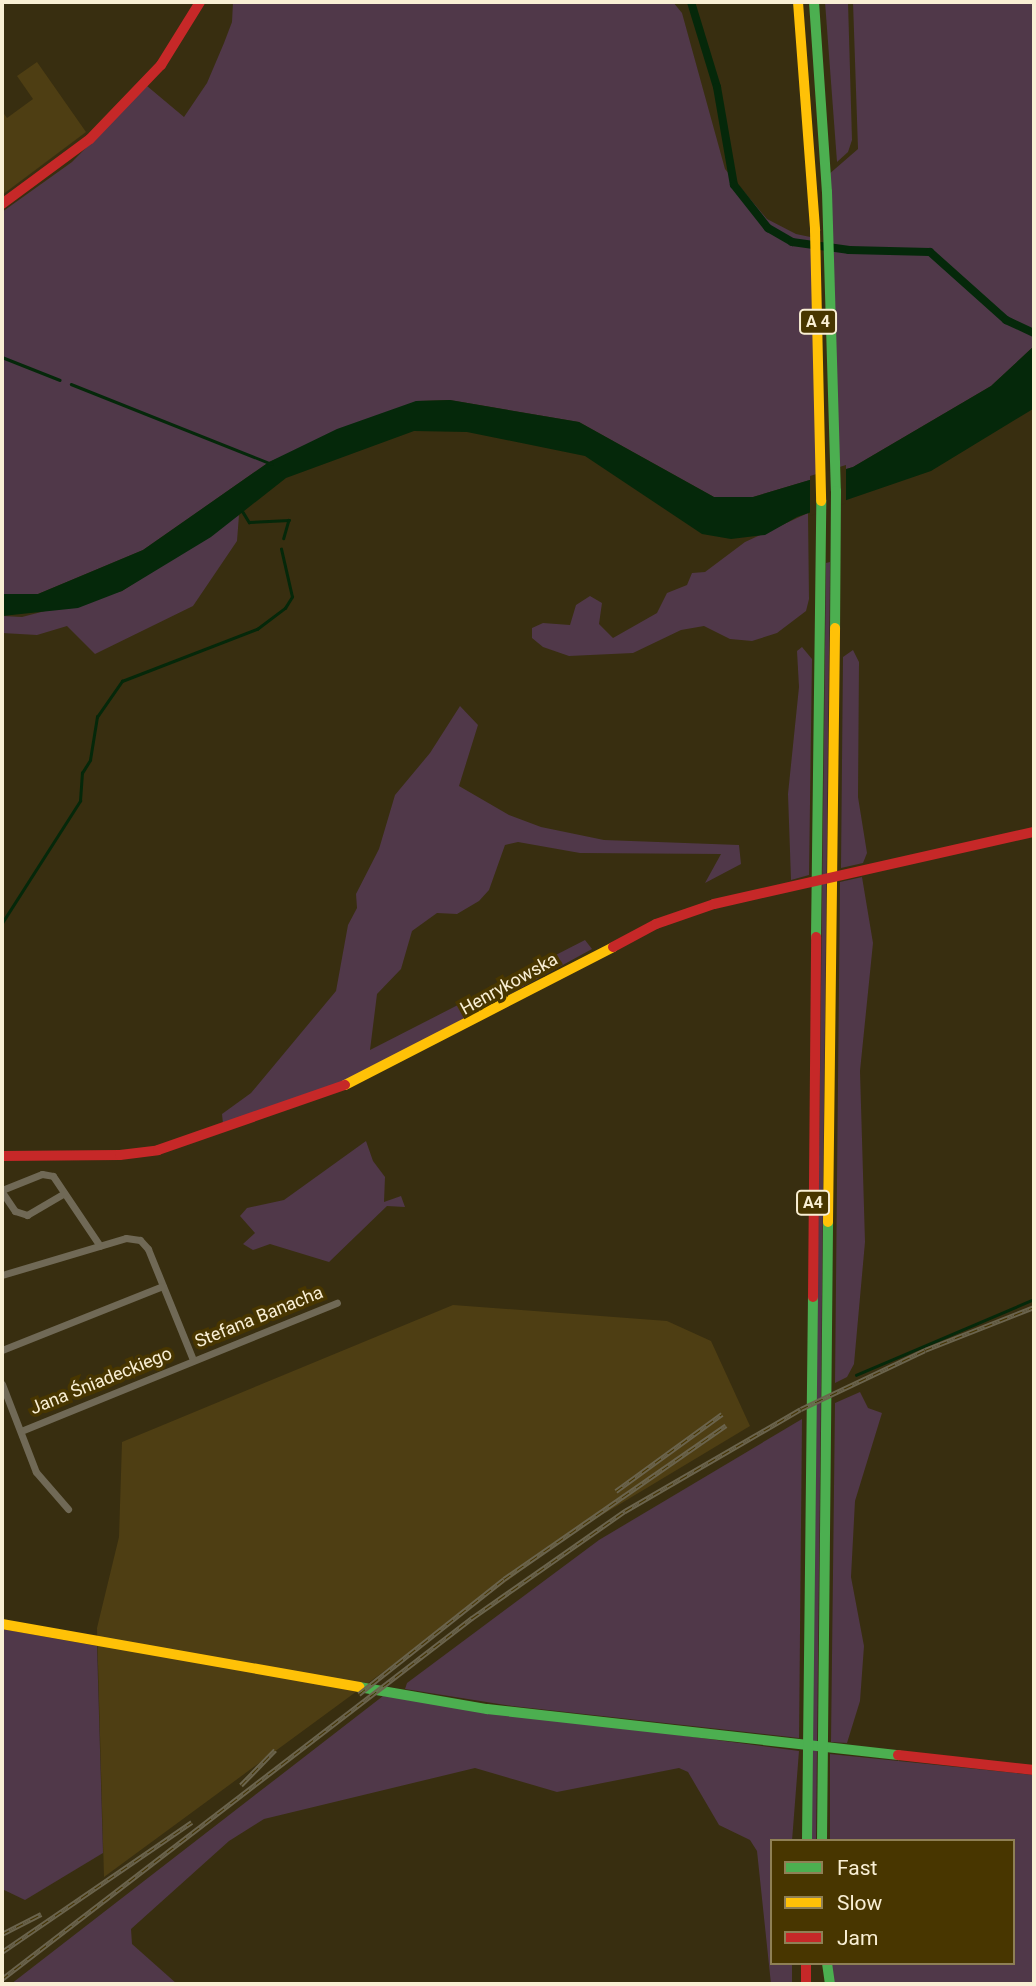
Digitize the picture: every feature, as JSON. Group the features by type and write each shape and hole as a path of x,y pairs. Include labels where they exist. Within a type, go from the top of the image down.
{"main road":[{"path":"2,204 90,139 161,65 200,2"},
{"name":"A 4","path":"798,2 810,147 821,497"},
{"name":"A 4","path":"814,2 824,143 836,491"},
{"name":"A4","path":"822,1839 836,491"},
{"name":"A4","path":"807,1839 821,497"},
{"name":"Henrykowska","path":"2,1156 120,1155 171,1146 364,1078 656,924 714,904 1034,832"},
{"path":"2,1624 487,1709 1034,1770"},
{"path":"806,1965 806,1984"},
{"path":"822,1984 824,1965"},
{"path":"825,1965 830,1984"}],"street":[{"path":"63,1195 27,1215 15,1211 2,1191 48,1174 63,1195 100,1247"},
{"path":"2,1275 127,1238 140,1240 163,1286 193,1360"},
{"path":"2,1350 163,1286"},
{"name":"Stefana Banacha","path":"193,1360 337,1303"},
{"name":"Jana Śniadeckiego","path":"21,1431 193,1360"},
{"path":"2,1384 36,1472 68,1509"},
{"path":"2,1412 11,1409"}],"shaded area":[{"path":"233,2 673,2 682,13 725,169 767,219 796,234 815,238 820,477 753,497 714,497 579,422 450,400 417,401 269,462 143,550 38,594 2,594 2,212 72,162 147,86 184,117 207,83 232,22"},
{"path":"825,2 848,2 852,140 848,152 837,162"},
{"path":"853,2 1034,2 1034,346 991,386 853,467 836,472 828,175 858,149"},
{"path":"37,62 86,132 2,195 2,111 7,118 33,99 17,76"},
{"path":"1034,346 1033,409 931,471 797,517 765,535 731,539 702,534 585,456 467,432 414,431 286,478 211,537 122,591 78,608 2,616 2,594 38,594 143,550 269,462 337,429 416,401 450,400 579,422 714,497 753,497 853,467 991,386"},
{"path":"808,513 809,599 806,611 777,633 752,641 730,639 704,626 681,630 633,653 569,656 543,647 532,638 532,628 543,623 570,625 576,605 590,596 602,603 599,624 613,638 657,613 667,593 687,585 692,573 705,572 745,542"},
{"path":"239,515 237,541 193,606 95,654 67,626 37,635 2,633 2,616 22,617 122,591"},
{"path":"830,562 816,1839 811,1839 826,563"},
{"path":"802,647 812,659 809,875 791,880 788,794 799,687 797,651"},
{"path":"853,650 859,662 858,797 867,853 863,863 841,868 843,657"},
{"path":"460,706 478,725 459,786 509,815 541,827 604,840 739,845 741,864 705,883 721,854 580,853 518,842 505,845 489,890 479,901 457,914 437,913 412,931 401,969 377,994 370,1050 585,940 592,949 362,1075 223,1124 222,1114 251,1093 336,991 348,925 357,908 356,894 379,849 395,795 430,753"},
{"path":"862,877 873,943 860,1071 865,1242 854,1364 847,1377 835,1383 840,882"},
{"path":"366,1141 373,1161 385,1177 384,1202 401,1196 405,1207 387,1206 329,1262 270,1244 253,1250 243,1244 255,1233 240,1216 247,1208 284,1200"},
{"path":"453,1305 667,1321 711,1341 750,1426 575,1531 104,1877 97,1628 119,1537 122,1442"},
{"path":"860,1392 868,1408 882,1413 855,1501 851,1577 864,1646 860,1701 847,1743 831,1742 835,1403"},
{"path":"802,1419 799,1738 512,1706 405,1689 407,1683 599,1540"},
{"path":"2,1629 97,1646 103,1853 25,1900 2,1889"},
{"path":"383,1696 799,1751 792,1839 770,1839 770,1965 792,1965 792,1984 771,1984 757,1851 750,1840 719,1825 688,1772 679,1768 557,1792 475,1768 264,1819 229,1841 131,1929 132,1944 177,1984 11,1984"},
{"path":"830,1754 1034,1775 1034,1984 832,1984 831,1965 1015,1965 1015,1839 830,1839"}],"pier":[{"path":"846,465 846,503 810,516 810,476"}],"waterway":[{"path":"691,2 717,87 734,185 768,228 792,242 849,250 930,252 1006,320 1034,333"},
{"path":"2,357 60,380"},
{"path":"71,384 272,464"},
{"path":"243,512 249,522 289,520 284,538"},
{"path":"2,923 80,801 82,773 90,760 97,717 122,681 257,629 285,608 292,597 281,549"},
{"path":"856,1375 1034,1299"}],"railway":[{"path":"2,1979 472,1618 625,1511 801,1409 925,1350 1034,1307"},
{"path":"616,1491 722,1414"},
{"path":"359,1694 504,1579 726,1425"},
{"path":"241,1785 275,1750"},
{"path":"2,1952 192,1822"},
{"path":"2,1934 41,1914"}],"traffic: fast":[{"path":"814,2 827,192 836,491 835,628"},
{"path":"816,937 821,501"},
{"path":"822,1839 828,1222"},
{"path":"807,1839 813,1297"},
{"path":"359,1687 487,1709 898,1755"},
{"path":"827,1965 830,1984"}],"traffic: slow":[{"path":"798,2 815,230 821,501"},
{"path":"828,1222 835,628"},
{"path":"345,1085 613,947"},
{"path":"2,1624 359,1687"}],"traffic: jam":[{"path":"2,204 90,139 161,65 200,2"},
{"path":"613,947 656,924 714,904 1034,832"},
{"path":"813,1297 816,937"},
{"path":"2,1156 120,1155 158,1150 345,1085"},
{"path":"898,1755 1034,1770"},
{"path":"806,1965 806,1984"}]}
